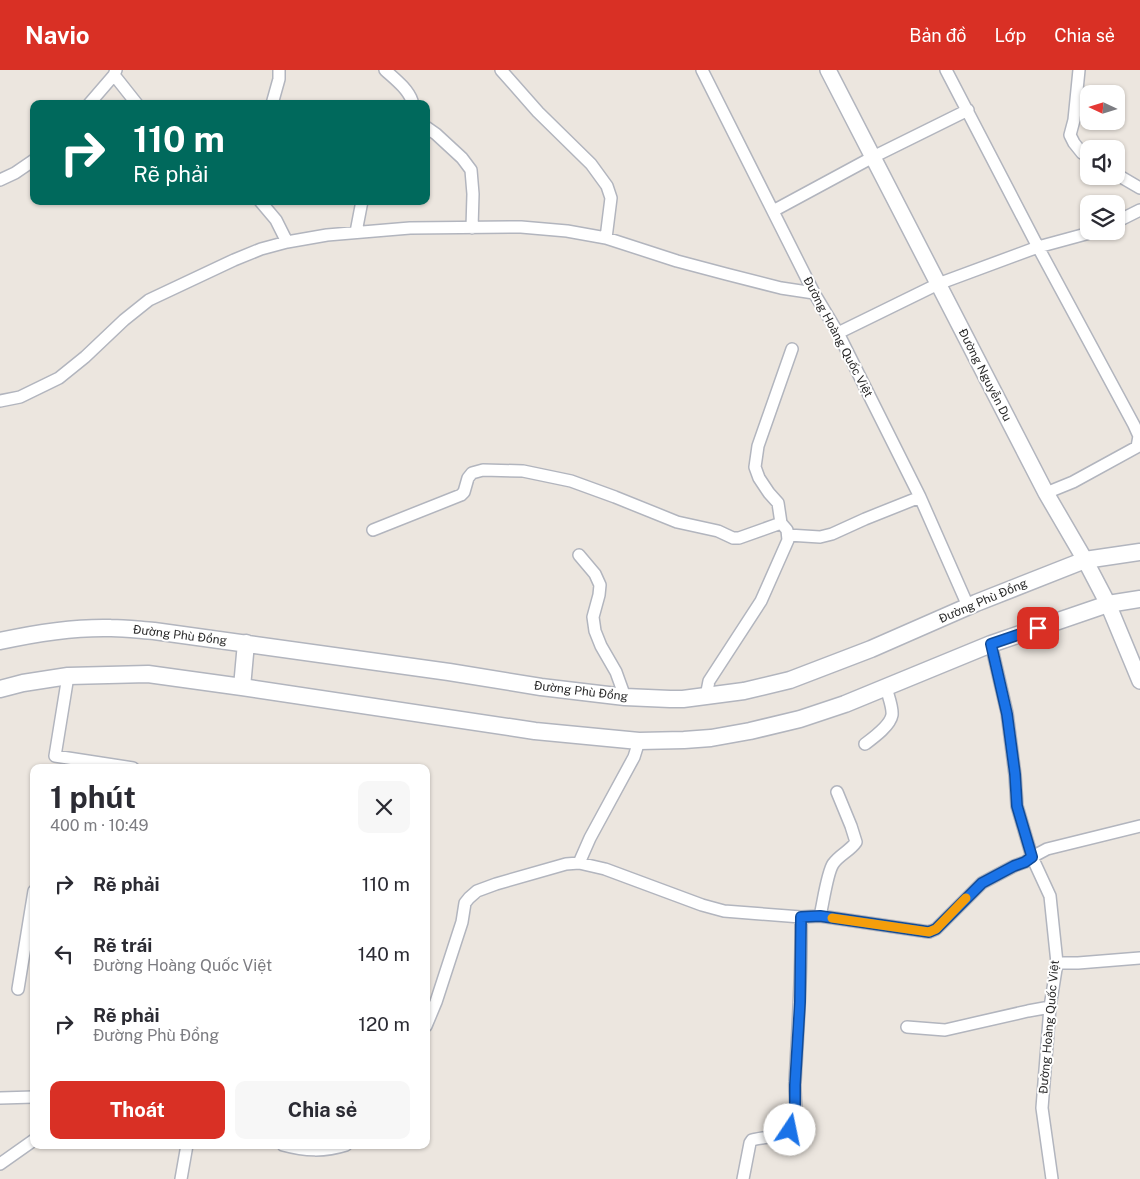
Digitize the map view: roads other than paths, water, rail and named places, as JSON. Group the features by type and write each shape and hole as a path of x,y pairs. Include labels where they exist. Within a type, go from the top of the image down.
{"main road":[{"name":"Đường Phù Đổng","path":"0,640 71,629 112,628 154,631 449,672 541,687 625,697 670,699 744,691 790,680 871,649 968,606 1085,560 1140,552"},
{"path":"0,689 23,683 68,676 148,674 535,731 639,741 711,738 800,719 845,704 991,644 1108,604 1140,599"},
{"path":"242,687 246,643"}],"street":[{"path":"276,100 279,70"},
{"path":"385,70 403,87 412,100"},
{"path":"501,70 538,112 591,164 607,186 611,198 606,238"},
{"name":"Đường Hoàng Quốc Việt","path":"702,70 814,293 838,333 920,497 968,606"},
{"name":"Đường Nguyễn Du","path":"828,70 1046,493 1108,604 1140,681"},
{"path":"946,70 1139,436 1137,448 1128,451 1073,482 1046,493"},
{"path":"1079,70 1074,120 1070,135 1080,150"},
{"path":"92,100 115,73 134,100"},
{"path":"773,211 873,157 968,110"},
{"path":"430,130 462,158 471,170 473,194 472,228"},
{"path":"0,180 15,174 30,163"},
{"path":"1125,179 1140,188"},
{"path":"263,205 276,220 287,242"},
{"path":"356,232 361,205"},
{"path":"1125,218 1140,210"},
{"path":"0,400 20,397 60,378 148,300 261,249 327,235 410,228 522,227 567,231 606,238 677,261 781,288 814,293"},
{"path":"838,333 938,284 1038,247 1080,236"},
{"path":"706,696 709,681 761,601 788,540 787,530 781,523 778,503 759,478 755,467 758,446 792,349"},
{"path":"374,530 461,495 472,473 483,470 523,471 571,481 677,522 718,531 733,538 740,538 781,523"},
{"path":"788,535 820,537 832,534 865,518 920,497"},
{"path":"579,555 595,574 600,585 593,617 595,631 616,672 625,697"},
{"name":"Đường Hoàng Quốc Việt","path":"991,644 1007,714 1017,806 1032,857 1050,896 1057,963 1050,1007 1042,1108 1052,1179"},
{"path":"54,764 68,676"},
{"path":"865,744 888,724 892,717 886,687"},
{"path":"579,863 590,838 634,757 639,741"},
{"path":"55,756 107,764"},
{"path":"820,916 833,864 852,848 856,842 837,792"},
{"path":"430,1016 462,922 465,903 469,898 476,891 557,866 579,863 605,869 724,912 801,917 820,916 929,932 936,929 982,883 1014,866 1047,850 1140,826"},
{"path":"18,989 30,916"},
{"path":"743,1179 752,1140 786,1132 794,1124 800,1002 801,917"},
{"path":"1057,963 1140,958"},
{"path":"907,1027 945,1030 1050,1007"},
{"path":"0,1098 30,1097"},
{"path":"0,1164 30,1143"},
{"path":"181,1179 186,1149"},
{"path":"298,1149 325,1149"}]}
